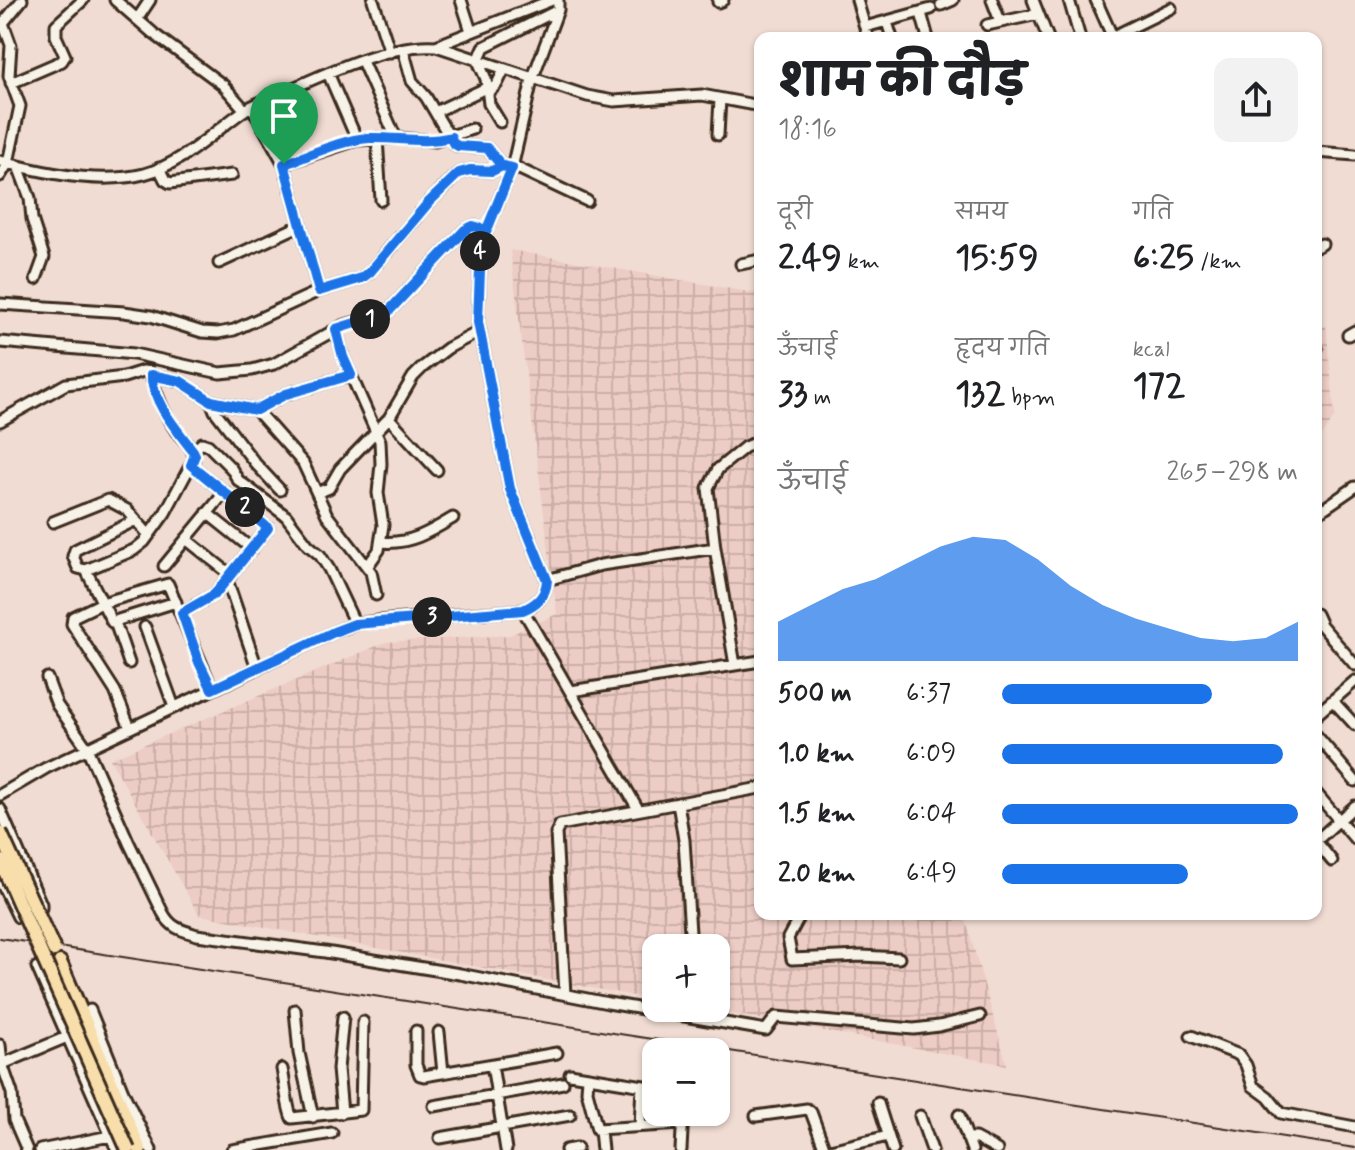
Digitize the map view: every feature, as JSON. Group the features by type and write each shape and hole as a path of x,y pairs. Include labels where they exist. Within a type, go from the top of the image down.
{"main road":[{"path":"0,832 63,969 140,1150"},
{"path":"0,860 128,1150"}],"street":[{"path":"0,176 20,106 5,70 11,45 1,23 22,0"},
{"path":"11,83 62,61 65,56 56,36 56,25 83,0"},
{"path":"115,0 248,108 284,164 319,291"},
{"path":"138,18 150,0"},
{"path":"373,0 390,52"},
{"path":"461,0 471,31"},
{"path":"857,0 866,32"},
{"path":"941,5 953,0"},
{"path":"992,0 1000,21"},
{"path":"1033,0 1046,32"},
{"path":"1069,0 1078,32"},
{"path":"1097,0 1110,32"},
{"path":"436,46 527,5 556,3"},
{"path":"500,122 489,104 488,90 478,61 484,47 556,3"},
{"path":"0,795 46,768 355,624 523,610 538,602 544,594 547,580 510,489 478,322 480,250 509,168 556,3"},
{"path":"1124,32 1171,8"},
{"path":"865,27 926,11 928,32"},
{"path":"987,25 1038,14"},
{"path":"887,22 890,32"},
{"path":"6,162 48,174 84,177 133,175 159,168 190,151 248,108 328,73 390,52 425,45 436,46 532,80 614,101 702,95 754,105"},
{"path":"403,49 412,81 453,143 487,148 509,168 587,201"},
{"path":"362,61 396,138"},
{"path":"435,112 488,90 497,84 504,70"},
{"path":"328,73 357,140"},
{"path":"718,135 720,99"},
{"path":"284,164 357,140 396,138 435,141 472,129"},
{"path":"377,138 381,200"},
{"path":"1322,152 1355,155"},
{"path":"6,162 30,198 32,219 44,257 36,279"},
{"path":"159,168 170,183 232,175"},
{"path":"0,304 124,312 151,316 202,332 234,330 319,291 362,278 459,173 509,168"},
{"path":"219,263 299,226"},
{"path":"0,342 134,354 199,369 236,373 274,364 336,329 387,313 465,230 473,226 487,229"},
{"path":"741,264 754,261"},
{"path":"336,329 343,357 377,431 381,451 378,493 383,514 381,542 376,557 367,567"},
{"path":"317,493 329,488 340,469 389,418 413,377 423,367 448,348 480,331"},
{"path":"0,421 66,384 124,377 143,371 180,381 211,401 256,410 303,463 327,515 374,577 376,595"},
{"path":"136,520 75,550 73,556 78,568 86,570 134,550 165,513 195,455 161,407 151,375"},
{"path":"256,410 286,394 351,375"},
{"path":"211,401 215,411 255,463 280,490"},
{"path":"389,418 437,470"},
{"path":"193,451 205,443 231,468 238,480 286,516 324,561 355,624"},
{"path":"735,665 708,499 711,479 735,454 754,444"},
{"path":"182,613 213,597 268,526 191,465"},
{"path":"1322,510 1355,487"},
{"path":"164,566 225,492"},
{"path":"53,522 105,500 120,506 149,535"},
{"path":"207,513 252,549"},
{"path":"381,542 393,544 418,538 453,518"},
{"path":"186,539 229,577 257,668"},
{"path":"547,580 601,565 715,548"},
{"path":"86,570 110,621 176,602"},
{"path":"130,728 119,699 71,621 73,617 102,603 165,583 182,613 212,689"},
{"path":"523,610 638,809"},
{"path":"115,622 129,663"},
{"path":"1322,626 1355,665"},
{"path":"145,627 174,707"},
{"path":"571,691 754,662"},
{"path":"47,678 57,705 86,749 163,913 173,927 197,935 384,961 642,1005"},
{"path":"1322,710 1355,681"},
{"path":"1333,701 1355,725"},
{"path":"1322,742 1355,781"},
{"path":"565,994 557,828 564,823 754,789"},
{"path":"1322,800 1355,839"},
{"path":"678,803 684,840 690,934"},
{"path":"1322,836 1355,806"},
{"path":"0,809 41,908 18,917 0,880"},
{"path":"1322,848 1332,861"},
{"path":"798,920 788,938 792,959 899,958"},
{"path":"37,967 117,1150"},
{"path":"90,1010 151,1150"},
{"path":"295,1010 308,1117 307,1138"},
{"path":"730,1022 766,1030 776,1017 914,1029 980,1016"},
{"path":"342,1113 338,1069 343,1017"},
{"path":"282,1069 289,1096 290,1117 359,1111 363,1108 363,1022"},
{"path":"416,1031 418,1073 424,1076 557,1053"},
{"path":"439,1032 443,1073"},
{"path":"1191,1036 1239,1055 1253,1086 1268,1097 1281,1113 1355,1127"},
{"path":"1,1065 67,1037"},
{"path":"0,1045 1,1065 12,1093 14,1120 27,1150"},
{"path":"492,1065 506,1150"},
{"path":"570,1074 642,1086 640,1126 600,1130"},
{"path":"588,1077 587,1091 594,1123 600,1130 602,1150"},
{"path":"434,1106 563,1083"},
{"path":"878,1103 893,1150"},
{"path":"756,1116 807,1109 828,1150 888,1136"},
{"path":"440,1138 570,1115"},
{"path":"959,1115 972,1150"},
{"path":"920,1116 932,1150"},
{"path":"681,1150 682,1126"},
{"path":"232,1150 332,1133"},
{"path":"40,1150 110,1136"},
{"path":"967,1138 975,1138 997,1150"}],"shaded area":[{"path":"510,250 754,293 754,920 966,920 1007,1065 730,1013 730,934 642,934 642,997 199,915 110,759 386,642 510,635 557,614"},
{"path":"1326,326 1335,416 1322,436 1322,327"}],"railway":[{"path":"0,938 1355,1148"}],"route":[{"path":"284,164 319,291 362,278 370,272 429,202 459,173 492,171 502,166 512,168 481,244 478,322 510,489 547,580 544,594 538,602 523,610 355,624 212,689 182,613 215,594 268,528 191,465 195,455 156,398 151,375 180,381 211,401 256,410 286,394 351,375 336,329 387,313 465,230 477,226 487,230 512,168 502,166 489,149 458,146 451,137 435,141 396,138 357,140 284,164"}]}
